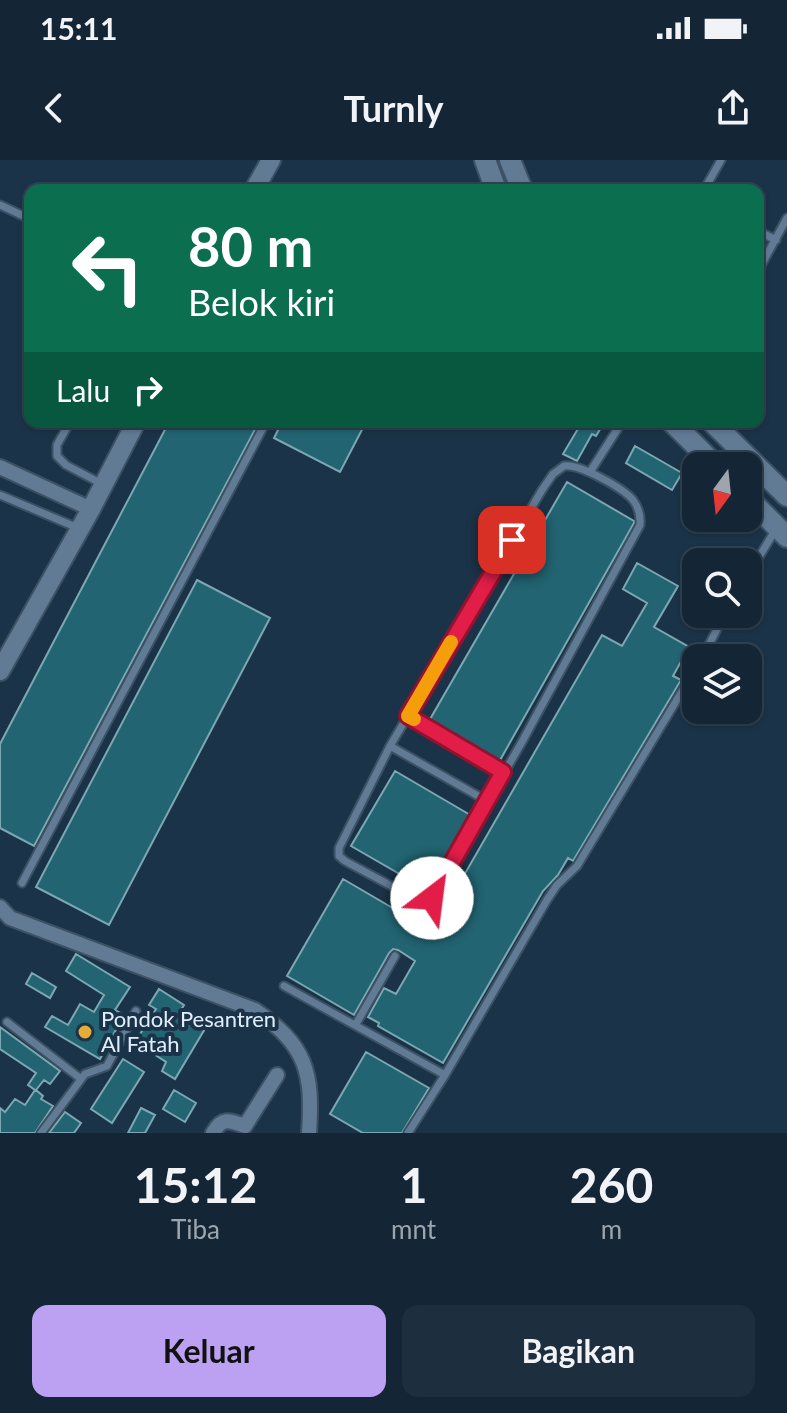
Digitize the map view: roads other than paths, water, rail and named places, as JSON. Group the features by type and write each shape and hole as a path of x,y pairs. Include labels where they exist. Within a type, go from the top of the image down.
{"main road":[{"path":"485,160 490,184"},
{"path":"510,160 520,184"},
{"path":"678,428 702,452"},
{"path":"718,428 787,496"},
{"path":"762,513 780,532"}],"street":[{"path":"257,184 271,160"},
{"path":"0,671 133,428"},
{"path":"0,467 91,509"},
{"path":"1,913 255,1010 273,1022 295,1047 307,1069 311,1084 309,1133"},
{"path":"213,1133 220,1121 225,1120 243,1130 277,1075"}],"lane":[{"path":"707,184 721,160"},
{"path":"0,205 24,216"},
{"path":"764,261 787,218"},
{"path":"764,234 776,240"},
{"path":"67,428 57,445 57,456 66,465 104,485"},
{"path":"22,883 263,428"},
{"path":"590,472 618,428"},
{"path":"569,465 590,472 628,495 638,508 640,525 429,901 421,902 345,861 339,856 340,843 390,746 553,474 569,465"},
{"path":"0,495 80,529"},
{"path":"762,552 780,532"},
{"path":"408,1133 547,900 557,885 577,866 682,691"},
{"path":"408,716 503,772"},
{"path":"390,746 487,801"},
{"path":"356,1024 395,956"},
{"path":"284,986 445,1075"},
{"path":"41,1133 81,1079 89,1072 107,1066 136,1011"},
{"path":"7,1022 81,1079"}],"place":[{"name":"Pondok Pesantren Al Fatah","path":"85,1032"}]}
